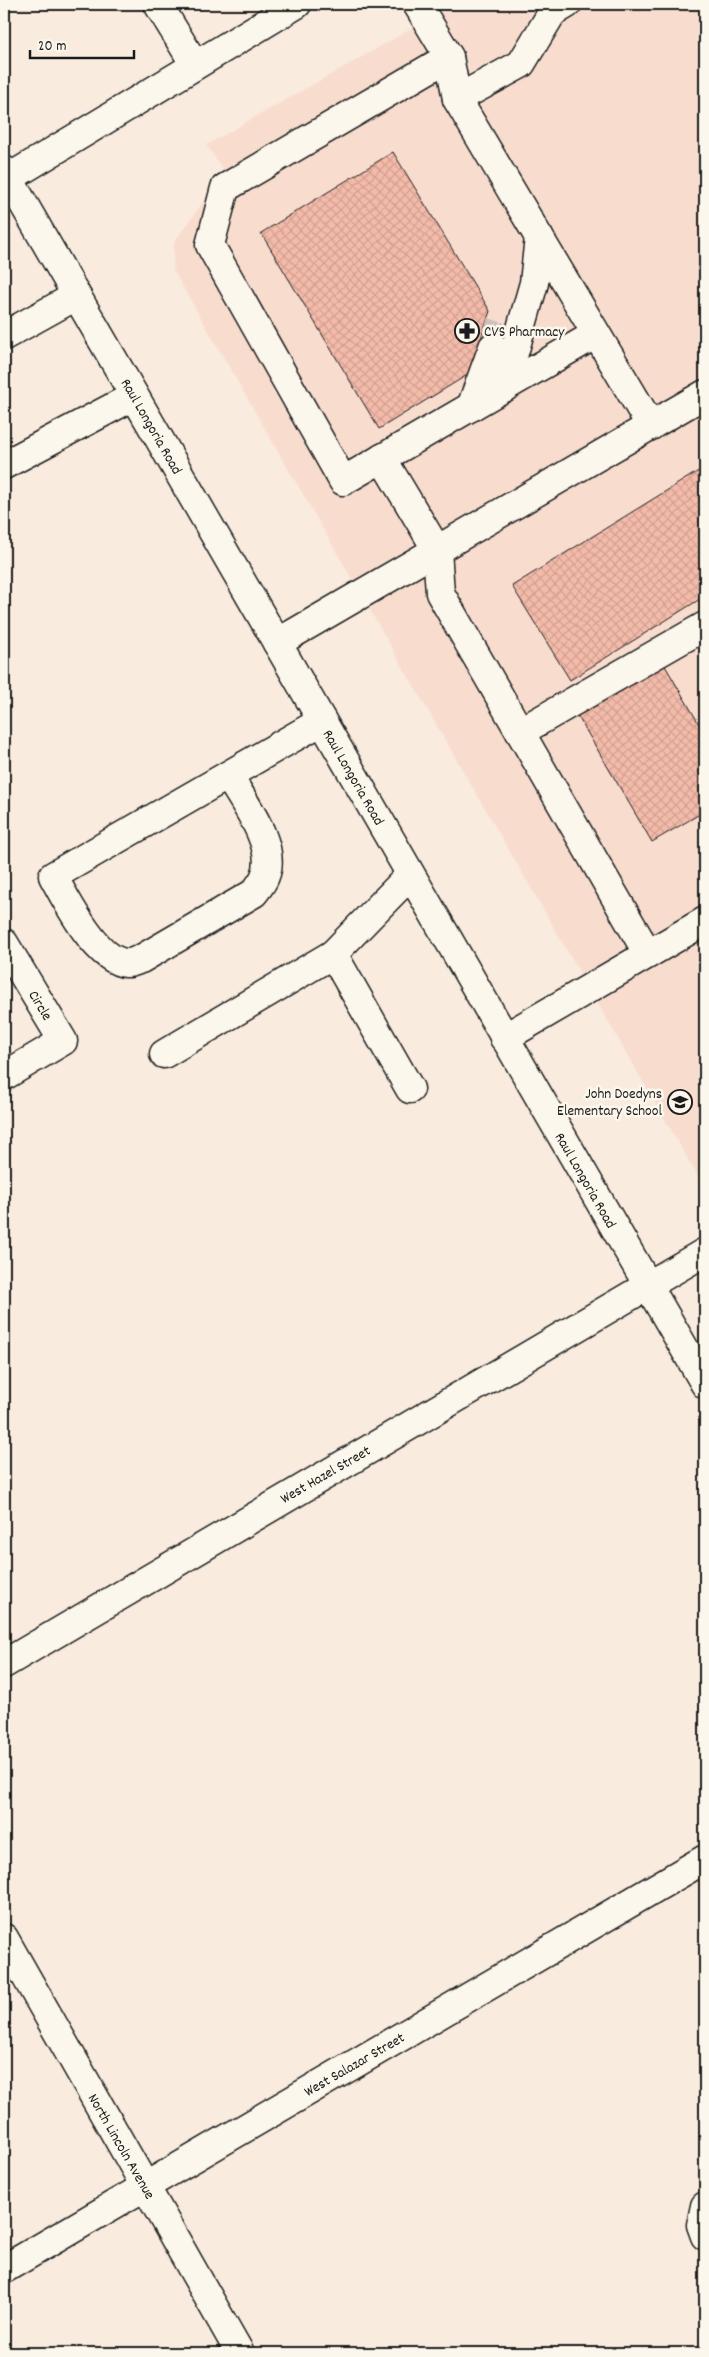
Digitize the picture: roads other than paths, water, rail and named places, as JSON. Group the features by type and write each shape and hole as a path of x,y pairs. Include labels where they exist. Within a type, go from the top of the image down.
{"street":[{"path":"158,4 195,65"},
{"path":"5,176 297,4"},
{"path":"416,4 449,57 457,99 650,426"},
{"path":"457,99 521,64 552,13 568,4"},
{"path":"449,57 225,188 210,245 342,481 596,334"},
{"name":"Raul Longoria Road","path":"5,176 705,1384"},
{"path":"504,388 534,283 539,237"},
{"path":"471,407 497,335 534,283"},
{"path":"4,336 76,296"},
{"path":"277,643 705,394"},
{"path":"4,465 134,396"},
{"path":"382,458 437,550 440,593 648,954"},
{"path":"520,732 705,626"},
{"path":"228,775 261,834 268,855 266,875 254,893 149,954 128,964 114,960 84,930 53,876 228,775 322,721"},
{"path":"164,1054 333,954 410,875"},
{"path":"504,1038 705,921"},
{"name":"Circle","path":"4,944 63,1042 4,1076"},
{"path":"333,954 410,1089"},
{"name":"West Hazel Street","path":"4,1664 705,1252"},
{"name":"West Salazar Street","path":"4,2269 705,1859"},
{"name":"North Lincoln Avenue","path":"4,1938 240,2353"},
{"path":"705,2206 701,2225 705,2236"}],"tunnel":[{"path":"493,347 501,322"}],"place":[{"name":"CVS Pharmacy","path":"467,331"},
{"name":"John Doedyns Elementary School","path":"680,1102"}]}
